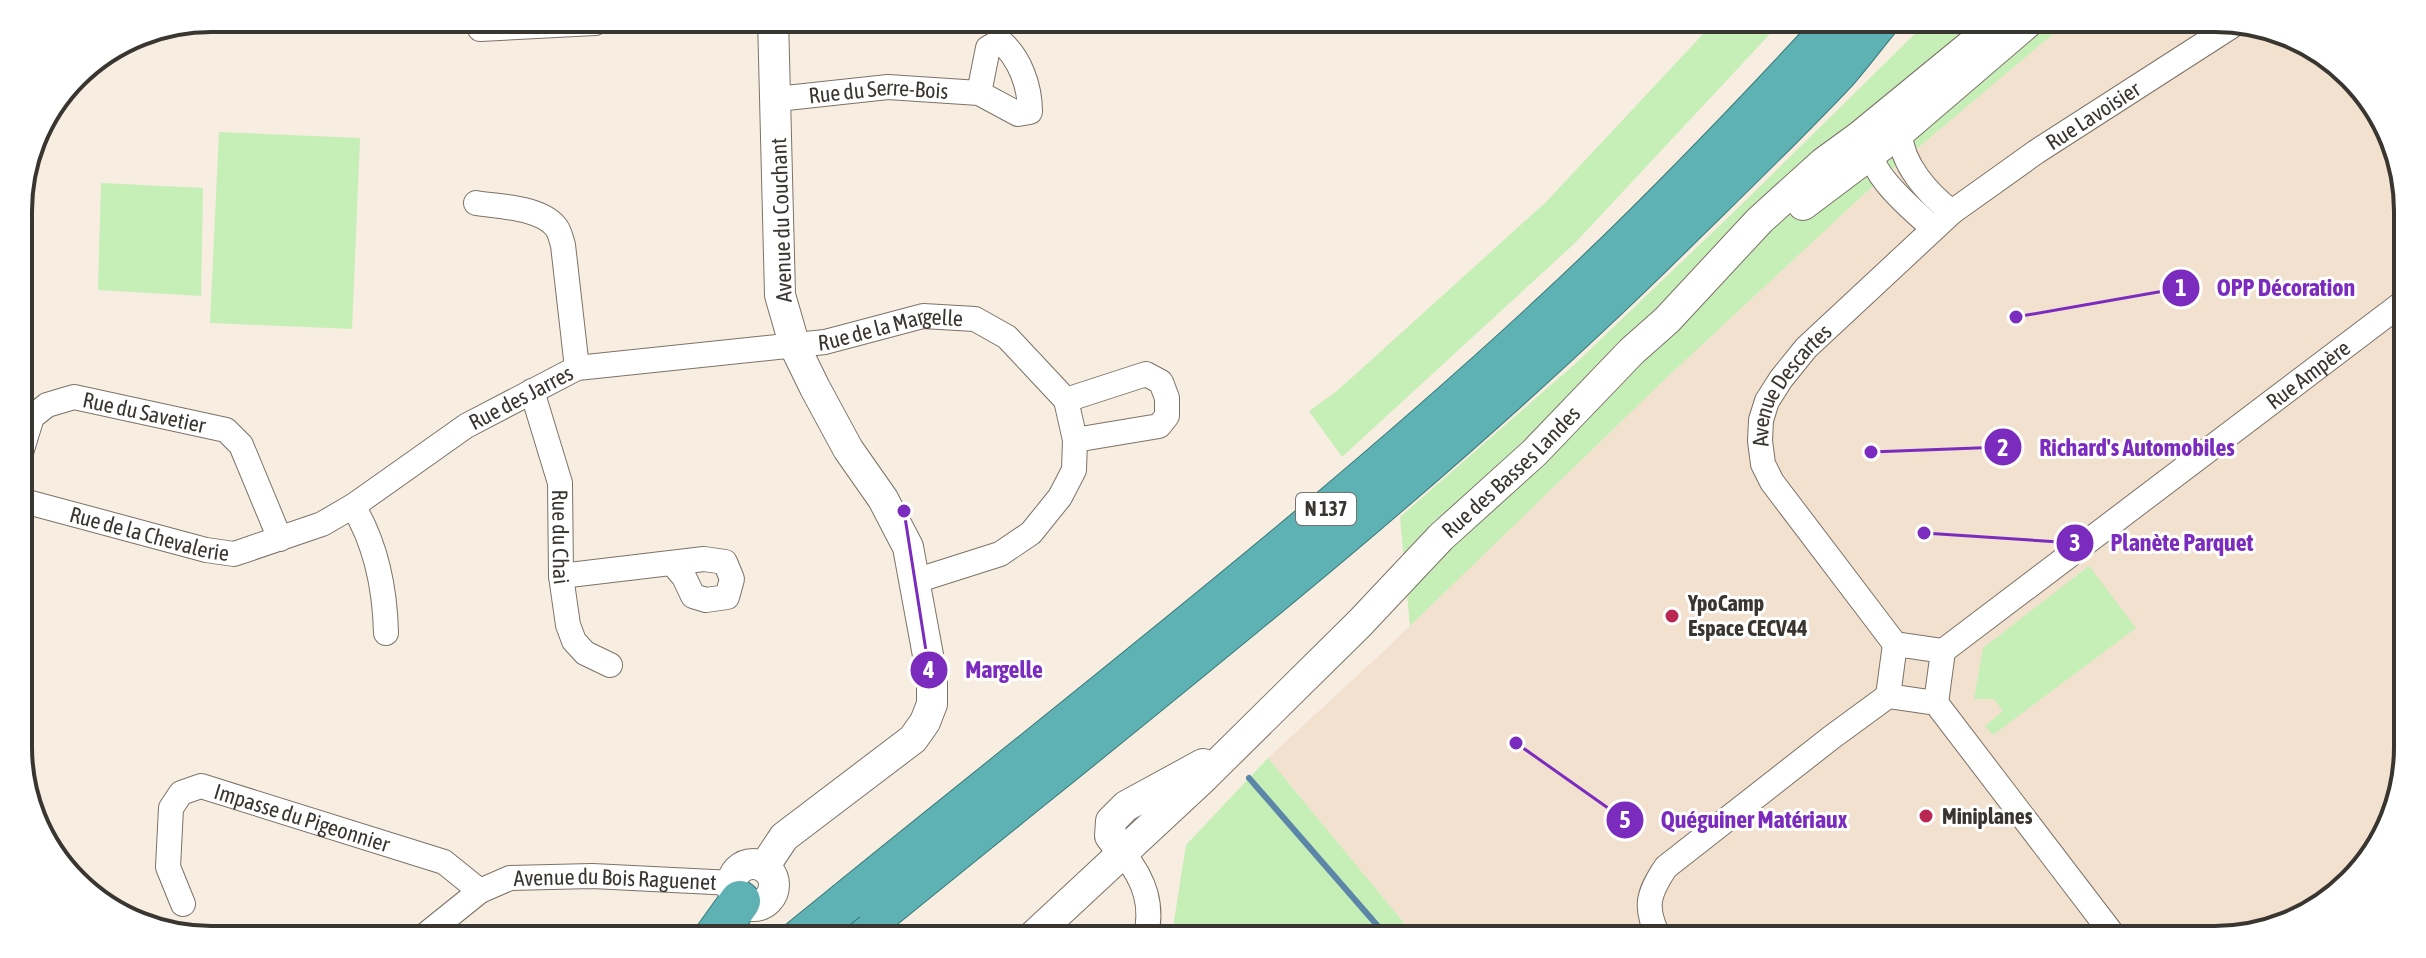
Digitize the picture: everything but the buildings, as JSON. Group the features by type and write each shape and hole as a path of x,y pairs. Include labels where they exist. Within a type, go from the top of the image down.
{"highway":[{"name":"N 137","path":"850,925 1469,387 1648,221 1829,32"},
{"name":"N 137","path":"850,925 1309,561 1504,395 1641,269 1838,71 1870,32"},
{"path":"1838,71 1867,59 1894,32"},
{"path":"723,926 747,894"}],"street":[{"name":"Avenue du Couchant","path":"747,894 773,892 773,878 764,867 784,837 913,739 925,722 932,704 932,677 908,547 883,499 848,449 795,347 780,295 774,32"},
{"name":"Rue des Basses Landes","path":"1123,853 1110,836 1111,821 1126,806 1233,748 1360,623 1441,537 1534,453 1586,397 1667,320 1760,220 1823,163 1987,32"},
{"path":"1692,292 1900,132 2017,32"},
{"name":"Rue Lavoisier","path":"1933,228 2036,152 2222,32"},
{"path":"1921,86 1870,147 1870,156 1880,175 1933,228"},
{"name":"Rue du Serre-Bois","path":"777,99 888,87 979,93"},
{"path":"1900,132 1905,152 1922,186 1952,212"},
{"path":"476,203 546,218 557,229 563,245 577,368"},
{"name":"Avenue Descartes","path":"1895,644 1772,482 1763,464 1761,420 1767,401 1806,348 1933,228"},
{"name":"Rue Ampère","path":"1943,651 2394,309"},
{"name":"Rue de la Margelle","path":"795,347 923,316 975,319 1007,337 1066,400 1075,440 1074,470 1060,497 1031,533 1000,554 915,581"},
{"name":"Rue des Jarres","path":"280,539 322,524 353,506 466,426 577,368 795,347"},
{"path":"1066,400 1146,374 1161,382 1167,398 1167,416 1159,426 1075,440"},
{"name":"Rue du Chai","path":"532,391 560,483 561,576 568,625 574,641 585,653 610,665"},
{"name":"Rue du Savetier","path":"32,417 47,405 74,397 226,430 241,445 280,539"},
{"name":"Rue de la Chevalerie","path":"32,503 206,550 234,554 280,539"},
{"path":"353,506 365,526 378,570 386,633"},
{"path":"561,576 672,563"},
{"path":"1888,696 1895,644 1943,651 1936,703"},
{"path":"1654,926 1649,912 1650,890 1666,867 1888,696 1936,703 2106,926"},
{"name":"Impasse du Pigeonnier","path":"183,904 168,867 171,808 181,793 201,786 444,862 480,891"},
{"path":"1044,926 1123,853 1148,896 1149,926"},
{"name":"Avenue du Bois Raguenet","path":"436,926 480,891 510,878 548,876 747,894"},
{"path":"747,894 792,918 850,925"}],"shaded area":[{"path":"2055,32 2227,32 2250,35 2273,41 2315,62 2350,93 2364,111 2385,153 2391,176 2394,211 2394,747 2391,782 2385,805 2364,847 2342,874 2305,902 2261,920 2227,926 1406,926 1268,758 1384,651 1662,382 1875,184"}],"green space":[{"path":"1705,32 1772,32 1575,243 1342,457 1309,411 1337,391 1546,202"},
{"path":"1917,32 2055,32 1875,184 1662,382 1410,626 1400,517 1575,364"},
{"path":"219,132 360,138 352,329 210,323"},
{"path":"101,183 203,188 201,296 98,290"},
{"path":"2089,566 2136,628 1993,735 1985,726 2003,711 1994,699 1974,699 1983,648"},
{"path":"1268,758 1406,926 1173,926 1186,845"}],"waterway":[{"path":"1249,778 1378,926"}],"place":[{"name":"OPP Décoration","path":"2016,317"},
{"name":"Richard's Automobiles","path":"1871,452"},
{"name":"Margelle","path":"904,511"},
{"name":"Planète Parquet","path":"1924,533"},
{"name":"YpoCamp Espace CECV44","path":"1672,616"},
{"name":"Quéguiner Matériaux","path":"1516,743"},
{"name":"Miniplanes","path":"1926,816"}]}
